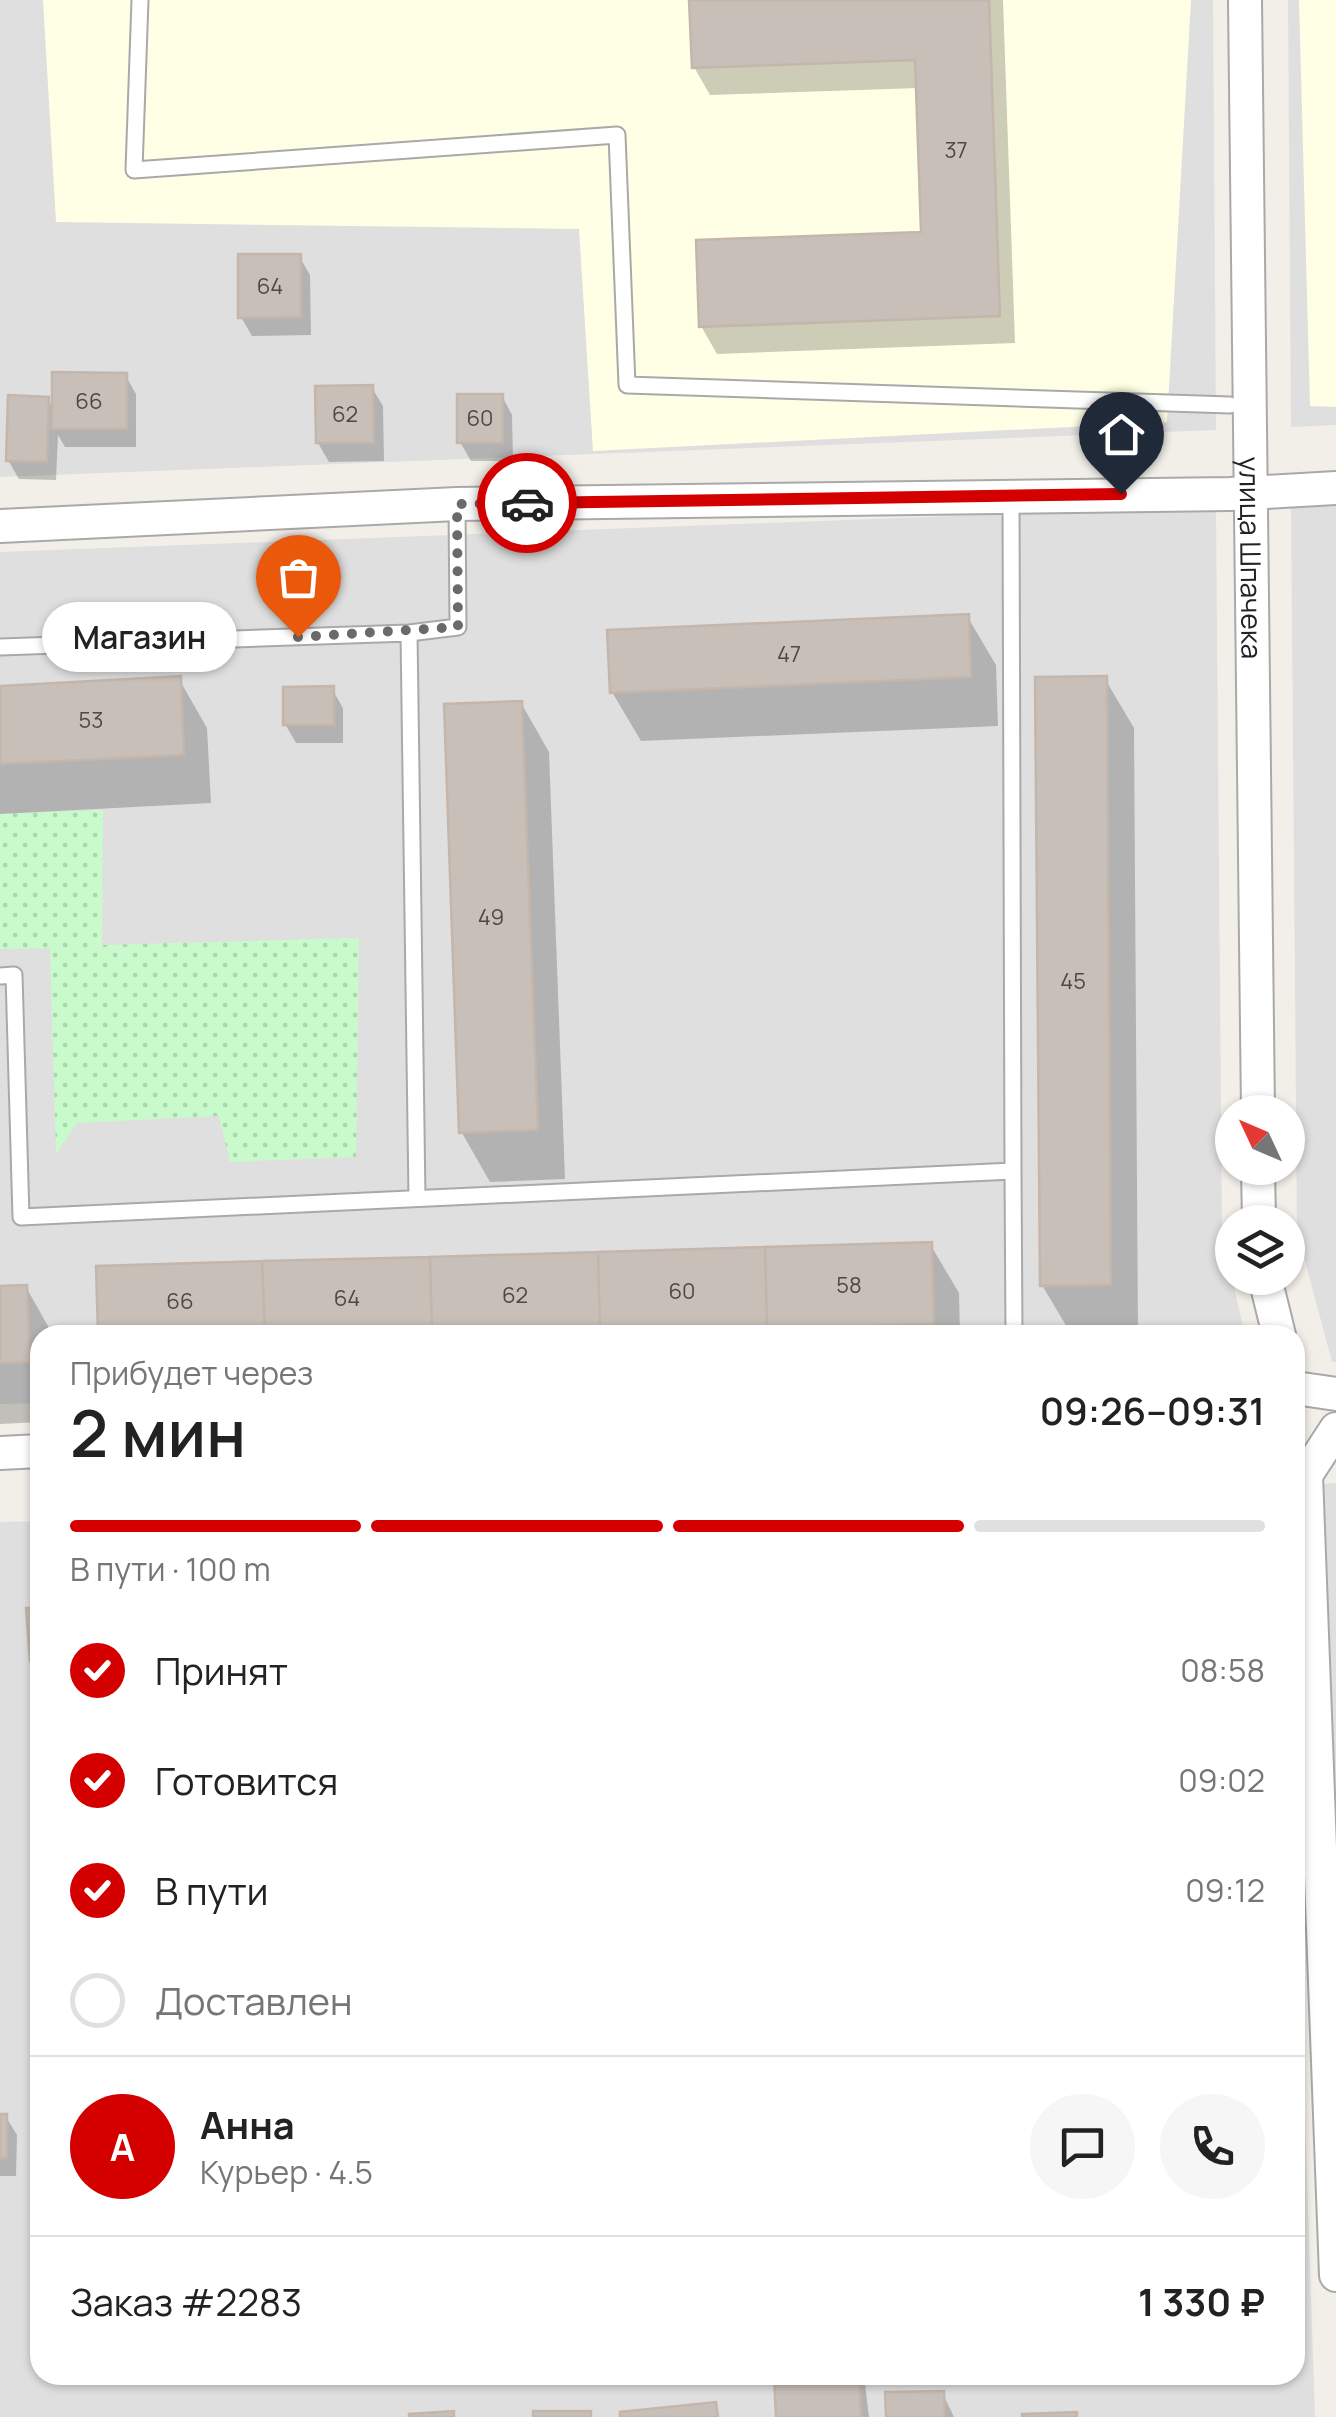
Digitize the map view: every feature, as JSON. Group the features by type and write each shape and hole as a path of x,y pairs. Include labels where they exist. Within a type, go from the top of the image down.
{"street":[{"name":"улица Шпачека","path":"1245,0 1258,1095"},
{"path":"0,526 457,504 1249,493 1336,488"},
{"path":"1269,1295 1277,1325"},
{"path":"1305,1389 1336,1394"},
{"path":"1305,1465 1336,1429"},
{"path":"0,1452 30,1452"},
{"path":"1305,1583 1336,2275"}],"lane":[{"path":"140,0 134,170 617,135 627,385 1230,405"},
{"path":"1011,494 1014,1325"},
{"path":"0,647 409,633 458,627 457,504"},
{"path":"409,633 417,1198"},
{"path":"0,976 14,975 21,1217 1013,1171"}],"shaded area":[{"path":"0,0 1213,0 1216,430 0,477"},
{"path":"43,0 1191,0 1167,422 593,451 579,229 56,222"},
{"path":"1288,0 1336,0 1336,425 1291,427"},
{"path":"1299,0 1336,0 1336,407 1310,406"},
{"path":"1336,500 1336,1362 1332,1362 1305,1261 1305,1205 1297,1205 1297,1185 1305,1185 1305,1095 1296,1095 1291,502"},
{"path":"1216,506 1221,1095 1215,1095 1215,1185 1222,1185 1222,1205 1215,1205 1215,1295 1236,1295 1243,1325 30,1325 30,1403 0,1404 0,552"},
{"path":"1336,1483 1336,1926 1318,1484"},
{"path":"30,1521 30,2385 1305,2385 1305,2118 1315,2417 0,2417 0,1522"}],"green space":[{"path":"103,810 102,945 359,938 356,1157 230,1162 219,1116 77,1123 56,1154 50,948 0,949 0,814"}],"building":[{"path":"689,0 989,0 1000,316 699,327 696,240 921,232 915,60 692,68"},
{"path":"238,254 301,254 301,317 238,318"},
{"path":"52,372 127,373 127,429 52,429"},
{"path":"373,385 374,443 316,443 315,386"},
{"path":"457,394 503,394 503,443 457,443"},
{"path":"8,395 49,397 47,462 6,461"},
{"path":"969,614 971,677 610,693 607,630"},
{"path":"181,676 184,755 0,764 0,686"},
{"path":"1107,676 1111,1285 1040,1286 1035,677"},
{"path":"334,686 334,725 283,725 283,687"},
{"path":"522,701 538,1130 459,1133 444,704"},
{"path":"932,1242 934,1324 767,1325 765,1247"},
{"path":"765,1247 767,1325 600,1325 598,1252"},
{"path":"598,1252 600,1325 432,1325 430,1257"},
{"path":"430,1257 432,1325 265,1325 262,1261"},
{"path":"262,1261 265,1325 98,1325 96,1266"},
{"path":"27,1285 30,1362 0,1363 0,1286"},
{"path":"26,1608 30,1608 30,1661"},
{"path":"0,2114 7,2114 7,2158 0,2158"},
{"path":"774,2385 859,2385 861,2417 776,2417"},
{"path":"944,2391 945,2417 886,2417 885,2392"},
{"path":"716,2402 718,2417 620,2417 620,2412"},
{"path":"454,2411 454,2417 409,2417 409,2414"},
{"path":"533,2411 591,2411 591,2417 533,2417"},
{"path":"1077,2412 1077,2417 1022,2417 1022,2414"}],"way so far":[{"path":"298,637 458,627 457,504 527,503"}],"place":[{"name":"Магазин","path":"298,637"}],"route":[{"path":"527,503 1121,494"}]}
